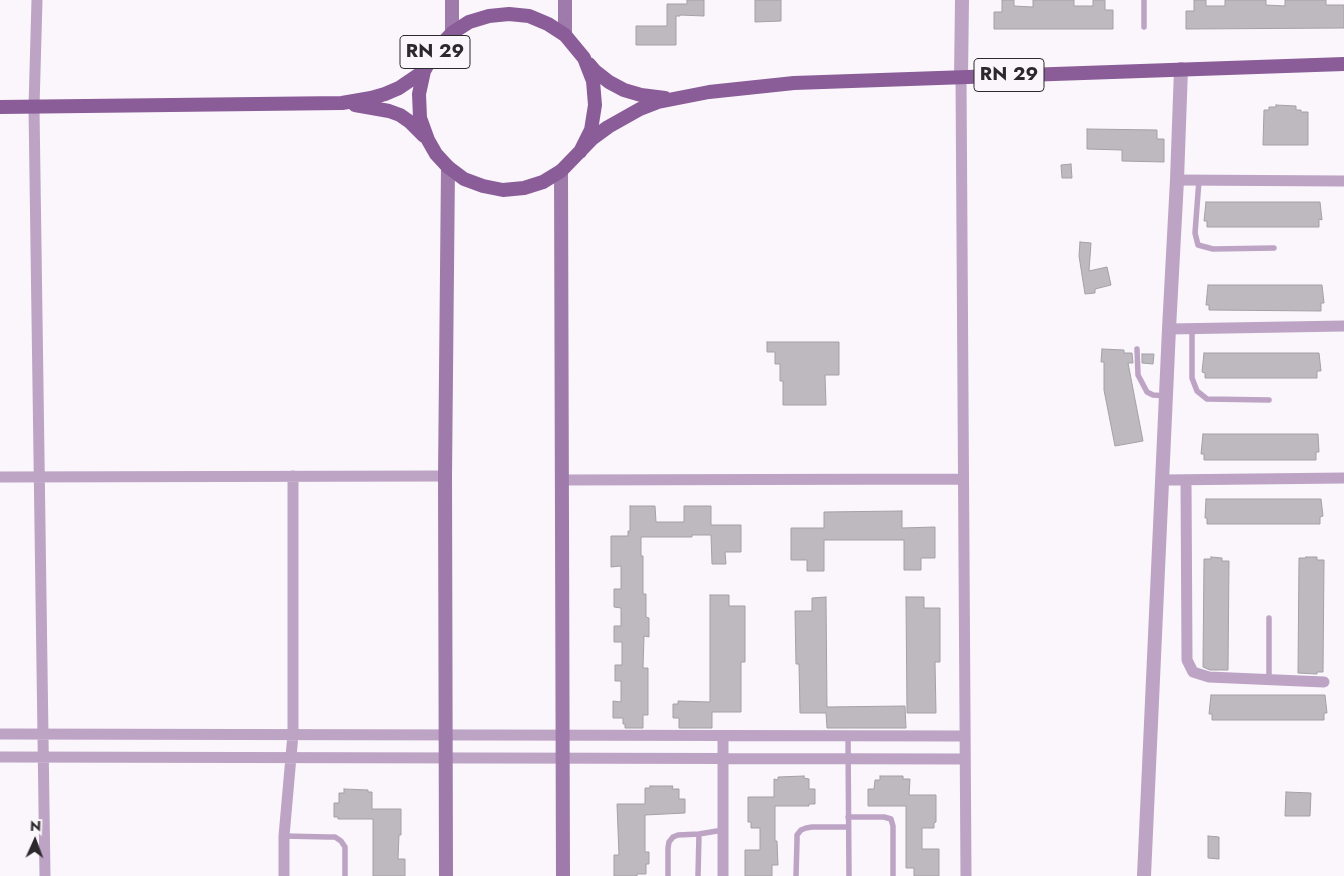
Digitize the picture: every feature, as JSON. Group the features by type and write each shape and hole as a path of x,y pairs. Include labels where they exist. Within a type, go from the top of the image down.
{"main road":[{"path":"452,0 452,33"},
{"path":"565,0 565,35"},
{"name":"RN 29","path":"676,98 658,98 624,90 609,82 595,71 565,35 536,19 509,14 489,16 470,22 452,33 436,50 424,71 419,94 420,118 428,140 436,154 448,167 464,178 483,186 503,190 524,188 537,184 561,172 593,138 623,117 658,102 737,88 775,84 1181,68 1344,64"},
{"name":"RN 29","path":"580,152 591,130 596,105 593,81 584,58"},
{"name":"RN 29","path":"0,107 342,103 385,94 399,88 424,71"},
{"name":"RN 29","path":"342,103 389,111 400,115 428,140"},
{"path":"446,876 445,476 448,167"},
{"path":"561,172 563,876"}],"street":[{"path":"37,0 34,107 45,876"},
{"path":"962,0 966,876"},
{"path":"1144,876 1181,68"},
{"path":"1177,180 1344,181"},
{"path":"1169,329 1344,326"},
{"path":"284,876 284,836 293,734 293,476"},
{"path":"0,477 445,476"},
{"path":"1162,480 1344,478"},
{"path":"562,480 964,479"},
{"path":"1186,480 1187,660 1193,672 1209,677 1324,682"},
{"path":"0,734 965,736"},
{"path":"723,736 723,876"},
{"path":"0,756 965,759"}],"lane":[{"path":"1144,0 1144,27"},
{"path":"1199,180 1195,233 1198,245 1213,249 1274,248"},
{"path":"1192,328 1192,378 1197,391 1207,399 1269,400"},
{"path":"1137,349 1138,375 1147,392 1153,395 1166,396"},
{"path":"1269,618 1269,680"},
{"path":"848,736 849,876"},
{"path":"848,817 884,817 891,819 893,876"},
{"path":"796,876 797,841 801,830 812,827 848,827"},
{"path":"668,876 668,848 669,842 673,837 678,834 699,834 723,830"},
{"path":"698,876 699,834"},
{"path":"284,836 335,837 341,841 344,847 345,876"}],"building":[{"path":"687,0 704,0 704,16 676,16 676,45 636,45 636,26 667,26 667,4 687,4"},
{"path":"755,0 781,0 781,21 755,22"},
{"path":"1002,0 1014,0 1014,6 1033,7 1033,0 1074,0 1074,6 1093,6 1093,0 1105,0 1105,10 1113,10 1113,29 994,29 994,12 1002,12"},
{"path":"1194,0 1206,0 1206,6 1225,6 1225,0 1266,0 1266,5 1285,6 1285,0 1326,0 1326,5 1344,5 1344,28 1186,29 1186,11 1194,11"},
{"path":"1276,105 1296,106 1296,110 1308,112 1308,145 1263,145 1264,110 1269,110 1269,107 1276,107"},
{"path":"1087,129 1157,130 1157,139 1164,139 1164,162 1122,161 1122,150 1087,149"},
{"path":"1071,164 1072,178 1062,178 1061,165"},
{"path":"1206,202 1320,202 1322,220 1319,219 1319,227 1207,227 1207,221 1204,221"},
{"path":"1080,242 1091,243 1089,271 1107,267 1111,285 1095,289 1095,293 1085,294 1079,256"},
{"path":"1208,285 1322,285 1324,303 1321,303 1321,311 1209,310 1209,305 1206,305"},
{"path":"767,342 839,342 839,375 825,375 826,405 783,405 783,381 780,381 780,364 775,364 775,352 767,352"},
{"path":"1102,349 1124,350 1124,353 1132,353 1133,363 1128,363 1143,441 1115,446 1104,390 1104,362 1101,362"},
{"path":"1204,353 1319,353 1321,371 1317,371 1317,378 1205,378 1205,373 1202,372"},
{"path":"1142,354 1154,354 1153,364 1142,363"},
{"path":"1203,434 1318,434 1319,452 1316,452 1316,460 1204,460 1204,454 1201,454"},
{"path":"1206,499 1321,499 1323,516 1320,517 1320,524 1207,524 1207,518 1205,518"},
{"path":"630,506 655,506 656,522 684,522 684,506 711,506 711,525 741,525 741,552 725,552 726,564 712,564 711,535 641,537 643,594 646,594 646,617 649,618 649,637 644,636 643,668 648,668 648,715 643,715 643,728 625,728 623,718 613,718 613,701 621,702 621,681 615,681 615,665 622,665 622,642 614,642 614,626 621,626 621,608 614,607 614,589 621,589 621,566 611,567 611,536 628,536 628,531 630,531"},
{"path":"902,511 902,528 935,527 935,558 921,558 921,570 904,570 904,540 824,540 824,571 807,571 807,560 791,560 791,528 824,528 824,512"},
{"path":"1211,557 1222,558 1222,561 1229,561 1228,670 1210,670 1203,667 1204,559 1211,559"},
{"path":"1317,557 1317,560 1324,560 1323,672 1317,672 1317,674 1298,673 1299,558"},
{"path":"710,595 729,595 729,606 745,606 745,662 741,662 741,712 712,712 712,728 679,728 679,718 673,718 673,704 678,704 678,701 710,702"},
{"path":"826,597 827,707 905,706 906,728 827,728 826,713 800,713 799,664 796,664 795,611 812,611 812,598"},
{"path":"906,597 924,597 924,608 940,608 940,662 935,662 936,713 907,713"},
{"path":"1211,695 1325,695 1327,713 1324,713 1324,720 1212,720 1212,714 1209,714"},
{"path":"804,776 804,778 809,779 809,789 815,789 815,804 809,804 809,806 775,806 775,841 777,841 778,865 772,865 772,876 745,876 745,850 760,850 760,828 751,828 751,822 748,822 748,797 774,797 774,779 778,780 778,777"},
{"path":"880,776 903,776 903,779 910,779 909,795 936,795 936,822 934,823 934,828 922,828 922,849 939,849 939,876 914,876 914,868 906,868 906,806 868,806 868,789 874,789 875,780 880,780"},
{"path":"650,786 673,786 672,789 679,789 679,799 685,799 685,813 645,815 645,852 649,852 649,864 646,864 646,874 614,876 614,855 619,855 617,804 645,804 645,788 650,788"},
{"path":"344,789 368,790 368,792 372,792 372,809 401,809 401,835 399,835 398,859 405,859 405,876 373,876 373,819 338,819 338,817 334,817 334,803 339,803 339,793 344,793"},
{"path":"1286,792 1311,793 1310,816 1285,816"},
{"path":"1208,836 1219,837 1219,859 1208,858"}]}
